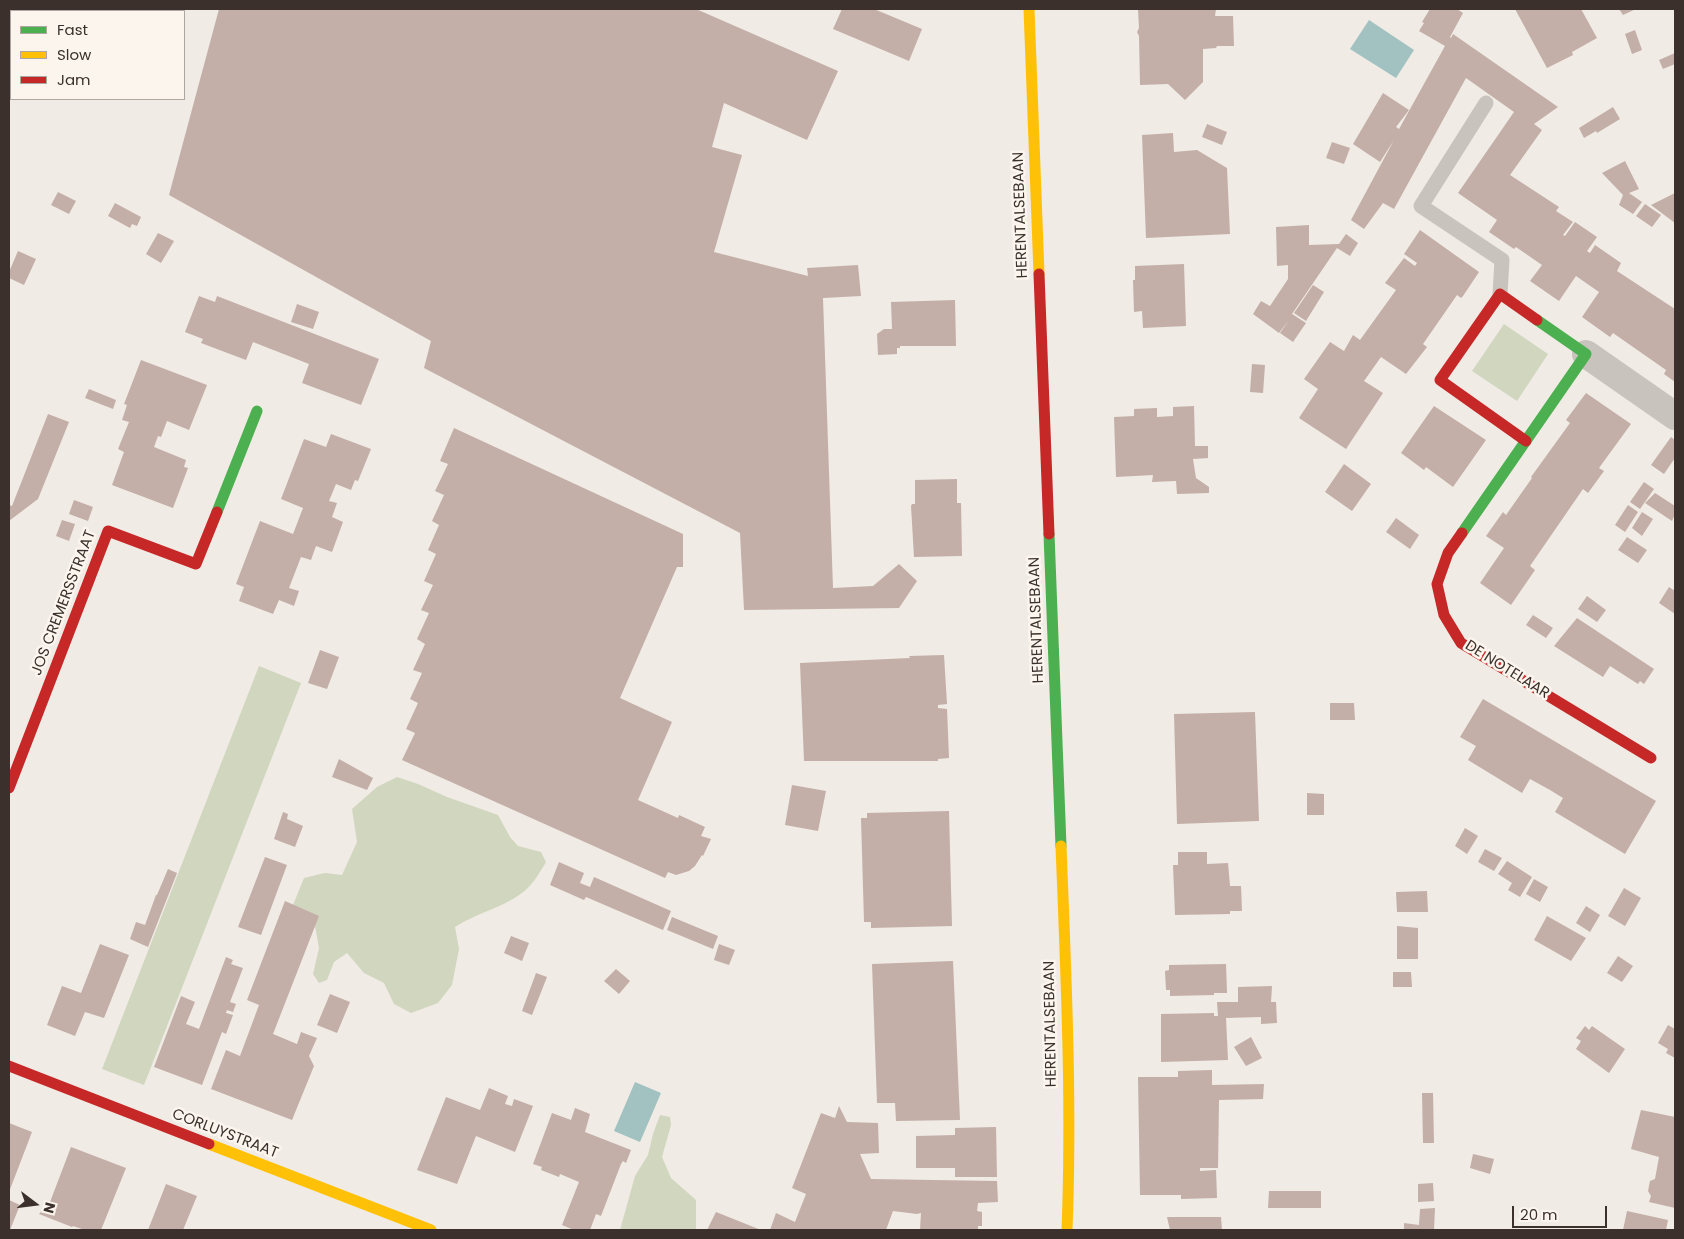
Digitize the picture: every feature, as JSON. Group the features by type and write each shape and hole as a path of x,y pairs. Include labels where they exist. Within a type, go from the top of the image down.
{"street":[{"name":"HERENTALSEBAAN","path":"1029,9 1065,945 1069,1174 1066,1230"},
{"path":"1526,440 1440,380 1500,294 1675,416"},
{"name":"DE NOTELAAR","path":"1586,354 1448,553 1437,584 1444,615 1461,643 1651,758"},
{"name":"JOS CREMERSSTRAAT","path":"9,788 108,530 196,564 258,410"},
{"name":"CORLUYSTRAAT","path":"9,1066 431,1230"}],"lane":[{"path":"1486,103 1422,206 1502,260 1500,294"}],"green space":[{"path":"1504,324 1548,354 1517,401 1472,371"},
{"path":"259,666 301,683 144,1085 102,1069"},
{"path":"397,777 498,815 510,837 518,846 541,852 546,862 532,883 522,893 506,903 455,927 459,949 452,985 438,1003 411,1013 394,1004 384,983 364,973 347,953 334,962 327,980 319,983 313,974 319,948 315,926 293,905 304,878 325,873 342,875 357,842 352,809 377,787"},
{"path":"660,1115 670,1117 671,1125 662,1157 671,1178 696,1200 696,1230 620,1230 635,1176 648,1155"}],"water":[{"path":"1369,20 1414,50 1396,78 1350,49"},
{"path":"635,1082 661,1093 640,1142 614,1131"}],"building":[{"path":"219,9 696,9 838,71 807,140 724,103 712,147 742,155 714,252 808,276 807,268 858,265 861,296 823,298 833,588 873,586 899,564 917,581 899,608 744,610 740,533 424,368 431,341 169,195"},
{"path":"842,9 874,9 922,29 909,61 833,29"},
{"path":"1138,9 1216,9 1215,16 1233,16 1234,46 1217,46 1216,48 1203,49 1203,82 1185,100 1168,84 1140,85 1139,36 1137,32 1139,28"},
{"path":"1430,9 1457,9 1463,13 1451,38 1453,34 1558,107 1534,124 1542,130 1510,175 1559,207 1556,211 1573,222 1563,235 1565,236 1575,222 1597,237 1587,251 1590,253 1595,245 1621,263 1617,271 1675,309 1675,382 1664,374 1666,370 1613,333 1610,337 1582,317 1599,292 1576,276 1559,301 1530,281 1542,265 1516,247 1514,249 1489,232 1497,220 1458,193 1514,112 1466,78 1394,209 1383,203 1364,229 1351,220 1394,140 1380,162 1353,144 1383,93 1409,110 1396,127 1399,129 1445,46 1419,31"},
{"path":"1515,9 1581,9 1597,38 1572,52 1573,55 1547,68"},
{"path":"1619,9 1636,9 1623,15"},
{"path":"9,23 10,23 10,50"},
{"path":"1635,30 1642,50 1632,54 1625,34"},
{"path":"1675,53 1675,64 1663,69 1659,60"},
{"path":"1613,107 1620,119 1597,133 1596,131 1584,138 1579,128"},
{"path":"1207,124 1227,132 1222,145 1202,137"},
{"path":"1173,133 1174,152 1197,150 1227,168 1230,234 1146,238 1142,135"},
{"path":"1332,142 1350,148 1344,164 1326,158"},
{"path":"1625,161 1639,189 1629,193 1642,202 1633,214 1619,205 1623,195 1602,173"},
{"path":"58,192 76,201 69,214 51,205"},
{"path":"1675,193 1675,223 1651,205"},
{"path":"115,203 141,217 137,226 132,224 130,228 108,216"},
{"path":"1645,204 1661,215 1652,227 1636,216"},
{"path":"1309,225 1309,245 1339,244 1346,234 1358,243 1350,256 1337,248 1292,314 1306,323 1293,342 1280,333 1289,320 1279,333 1253,314 1261,301 1270,306 1288,279 1288,265 1277,266 1276,227"},
{"path":"1420,230 1479,272 1463,296 1461,298 1457,295 1423,344 1427,347 1406,374 1381,357 1364,381 1383,393 1346,449 1299,418 1318,389 1304,379 1330,342 1344,351 1353,335 1360,340 1396,290 1385,283 1404,258 1415,266 1417,263 1404,254"},
{"path":"158,233 174,241 161,263 146,254"},
{"path":"18,251 36,259 24,285 9,278 9,272"},
{"path":"1184,264 1186,326 1143,328 1142,311 1134,312 1133,280 1135,280 1135,266"},
{"path":"1313,285 1324,292 1306,321 1294,313"},
{"path":"199,296 215,302 217,296 379,359 361,405 302,383 309,364 253,342 246,360 201,343 203,339 185,332"},
{"path":"955,300 956,346 900,346 900,348 897,348 897,354 878,355 877,334 884,329 892,329 891,302"},
{"path":"297,304 319,312 313,329 291,322"},
{"path":"141,360 207,385 189,430 167,421 161,437 158,436 154,447 186,460 184,467 188,468 173,508 112,485 124,452 118,449 129,422 122,420 127,405 124,404"},
{"path":"1252,364 1265,365 1263,393 1250,392"},
{"path":"89,389 116,400 113,409 85,398"},
{"path":"1586,393 1631,424 1599,468 1604,471 1588,493 1583,489 1530,566 1535,570 1511,605 1480,583 1504,548 1486,536 1503,512 1506,515 1532,478 1570,423 1566,420"},
{"path":"1194,406 1195,446 1208,446 1208,458 1193,459 1196,478 1209,487 1209,493 1177,494 1176,481 1152,482 1153,475 1116,477 1114,417 1134,416 1134,409 1157,408 1157,417 1173,416 1173,407"},
{"path":"1434,406 1486,440 1453,487 1426,467 1424,470 1401,453"},
{"path":"48,414 69,422 38,499 9,521 9,505 12,506"},
{"path":"454,428 683,534 683,567 677,567 620,698 672,722 638,800 678,818 679,815 705,827 701,836 711,839 703,856 689,871 676,875 668,872 665,878 402,760 415,733 406,729 418,703 410,699 422,673 413,670 425,644 417,639 429,613 421,610 433,585 424,581 436,554 428,550 439,525 432,521 444,495 435,491 448,464 440,461"},
{"path":"331,434 371,449 358,481 355,480 351,490 336,484 329,501 337,503 332,517 343,522 332,552 316,546 311,560 301,557 289,588 299,591 294,606 279,600 273,614 239,601 244,587 236,584 260,521 293,534 303,508 281,499 304,439 326,447"},
{"path":"1671,437 1675,440 1675,458 1664,474 1651,465"},
{"path":"1344,464 1371,484 1352,511 1325,492"},
{"path":"957,479 957,503 961,503 962,556 914,557 911,506 915,504 915,480"},
{"path":"1644,482 1654,489 1640,509 1630,502"},
{"path":"1655,493 1675,506 1675,514 1672,521 1645,503"},
{"path":"74,500 93,507 88,521 69,514"},
{"path":"1628,505 1638,512 1625,532 1615,525"},
{"path":"1642,512 1653,519 1642,536 1632,528"},
{"path":"1396,518 1419,535 1410,549 1386,532"},
{"path":"62,520 75,524 69,541 56,536"},
{"path":"1627,537 1647,550 1638,563 1618,550"},
{"path":"1669,587 1675,591 1675,614 1659,603"},
{"path":"1587,596 1606,610 1597,622 1578,609"},
{"path":"1533,615 1553,628 1546,638 1526,625"},
{"path":"1577,618 1654,669 1644,684 1640,681 1638,684 1610,666 1603,677 1554,646"},
{"path":"320,650 339,657 327,689 308,683"},
{"path":"944,655 947,704 938,705 938,708 947,709 949,758 938,759 938,761 804,761 800,663"},
{"path":"1483,699 1656,801 1625,854 1555,812 1563,798 1550,790 1530,779 1522,793 1468,760 1476,746 1460,737"},
{"path":"1330,703 1354,703 1355,720 1330,720"},
{"path":"1255,712 1259,821 1177,824 1174,714"},
{"path":"339,759 373,778 367,790 332,777"},
{"path":"792,785 826,791 818,831 785,825"},
{"path":"1307,793 1324,794 1324,815 1307,815"},
{"path":"949,811 952,926 871,928 871,922 864,922 861,818 867,818 867,813"},
{"path":"283,812 288,814 287,819 303,826 295,847 274,839"},
{"path":"1465,828 1478,836 1467,854 1455,846"},
{"path":"1485,849 1502,858 1494,871 1478,862"},
{"path":"1178,852 1207,852 1207,864 1228,863 1230,886 1241,886 1242,911 1230,911 1230,914 1175,915 1173,865 1178,865"},
{"path":"265,857 287,865 261,935 238,927"},
{"path":"1507,861 1532,877 1520,897 1508,890 1512,883 1498,874"},
{"path":"559,862 584,873 580,883 590,887 594,877 671,911 663,930 586,897 584,900 550,885"},
{"path":"168,869 177,873 148,947 130,939 136,922 145,925"},
{"path":"1534,879 1548,887 1540,902 1526,894"},
{"path":"1624,888 1641,898 1625,926 1608,916"},
{"path":"1427,891 1428,912 1397,912 1396,892"},
{"path":"285,901 319,916 273,1034 297,1044 301,1032 317,1038 309,1056 314,1066 292,1120 211,1089 226,1050 240,1056 259,1005 247,1000"},
{"path":"1586,906 1600,915 1590,932 1576,923"},
{"path":"1547,916 1586,938 1571,961 1534,940"},
{"path":"672,917 718,936 713,949 667,930"},
{"path":"1397,926 1418,928 1418,959 1397,959"},
{"path":"511,936 529,943 522,961 504,953"},
{"path":"100,944 129,955 104,1018 85,1012 75,1036 47,1025 62,986 81,993"},
{"path":"719,944 735,950 729,965 714,960"},
{"path":"1618,956 1633,966 1622,982 1607,973"},
{"path":"226,957 233,960 231,964 243,968 230,1002 236,1004 233,1012 227,1010 226,1013 233,1015 226,1034 222,1032 202,1085 154,1067 181,996 195,1002 186,1024 199,1029"},
{"path":"953,961 960,1120 896,1121 895,1103 877,1103 872,964"},
{"path":"1226,964 1227,993 1170,996 1170,990 1166,990 1165,971 1169,970 1169,965"},
{"path":"616,969 630,981 619,994 604,981"},
{"path":"1393,972 1411,972 1412,987 1393,987"},
{"path":"536,973 547,977 532,1015 522,1011"},
{"path":"1272,986 1271,1002 1276,1002 1277,1023 1261,1024 1261,1017 1226,1018 1228,1060 1161,1062 1161,1014 1214,1013 1214,1016 1218,1016 1217,1002 1238,1002 1238,987"},
{"path":"330,994 350,1002 337,1033 317,1025"},
{"path":"1668,1025 1675,1029 1675,1058 1666,1053 1668,1049 1658,1043"},
{"path":"1585,1026 1589,1030 1592,1026 1625,1049 1609,1073 1576,1049 1581,1041 1576,1038"},
{"path":"1251,1037 1262,1058 1246,1066 1234,1047"},
{"path":"1212,1070 1212,1085 1264,1084 1263,1099 1219,1100 1218,1168 1200,1168 1200,1171 1216,1170 1217,1198 1181,1199 1181,1195 1140,1195 1138,1077 1178,1077 1178,1071"},
{"path":"489,1088 508,1096 505,1104 512,1106 514,1099 533,1106 515,1152 476,1136 457,1184 417,1170 446,1097 480,1110"},
{"path":"1422,1093 1433,1093 1434,1143 1423,1143"},
{"path":"839,1106 847,1122 878,1123 879,1153 860,1154 871,1179 997,1181 998,1202 978,1203 977,1211 982,1212 982,1226 978,1226 978,1230 920,1230 921,1213 893,1211 886,1230 770,1230 776,1213 795,1222 806,1194 792,1188 821,1113 835,1118"},
{"path":"575,1108 590,1114 585,1132 631,1150 626,1163 623,1161 621,1164 601,1216 596,1214 590,1230 574,1230 562,1225 579,1182 560,1174 559,1177 541,1170 542,1167 533,1164 552,1113 571,1120"},
{"path":"1641,1110 1675,1117 1675,1208 1649,1202 1651,1196 1648,1191 1650,1181 1655,1179 1659,1157 1631,1149"},
{"path":"9,1123 32,1132 9,1192"},
{"path":"996,1127 997,1177 955,1177 955,1168 916,1168 916,1136 955,1135 955,1128"},
{"path":"71,1147 126,1168 101,1230 85,1230 72,1227 39,1214 50,1202"},
{"path":"1473,1154 1494,1159 1490,1174 1470,1168"},
{"path":"1433,1183 1434,1201 1418,1202 1418,1184"},
{"path":"166,1184 197,1196 183,1230 148,1230"},
{"path":"1269,1191 1321,1191 1321,1208 1268,1208"},
{"path":"9,1200 20,1205 10,1230 9,1230"},
{"path":"1435,1208 1434,1230 1404,1230 1404,1223 1419,1225 1420,1209"},
{"path":"1627,1211 1668,1220 1666,1230 1623,1230"},
{"path":"716,1212 761,1230 707,1230"},
{"path":"1167,1217 1221,1217 1222,1230 1170,1230"}],"traffic: fast":[{"path":"1462,533 1586,354 1537,320"},
{"path":"217,512 257,411"},
{"path":"1049,534 1061,846"}],"traffic: slow":[{"path":"1029,9 1039,274"},
{"path":"1061,846 1069,1086 1067,1230"},
{"path":"209,1144 431,1230"}],"traffic: jam":[{"path":"1039,274 1049,534"},
{"path":"1526,441 1440,380 1500,294 1537,320"},
{"path":"9,788 108,531 196,564 217,512"},
{"path":"1462,533 1448,553 1437,584 1444,615 1461,643 1651,758"},
{"path":"9,1066 209,1144"}]}
